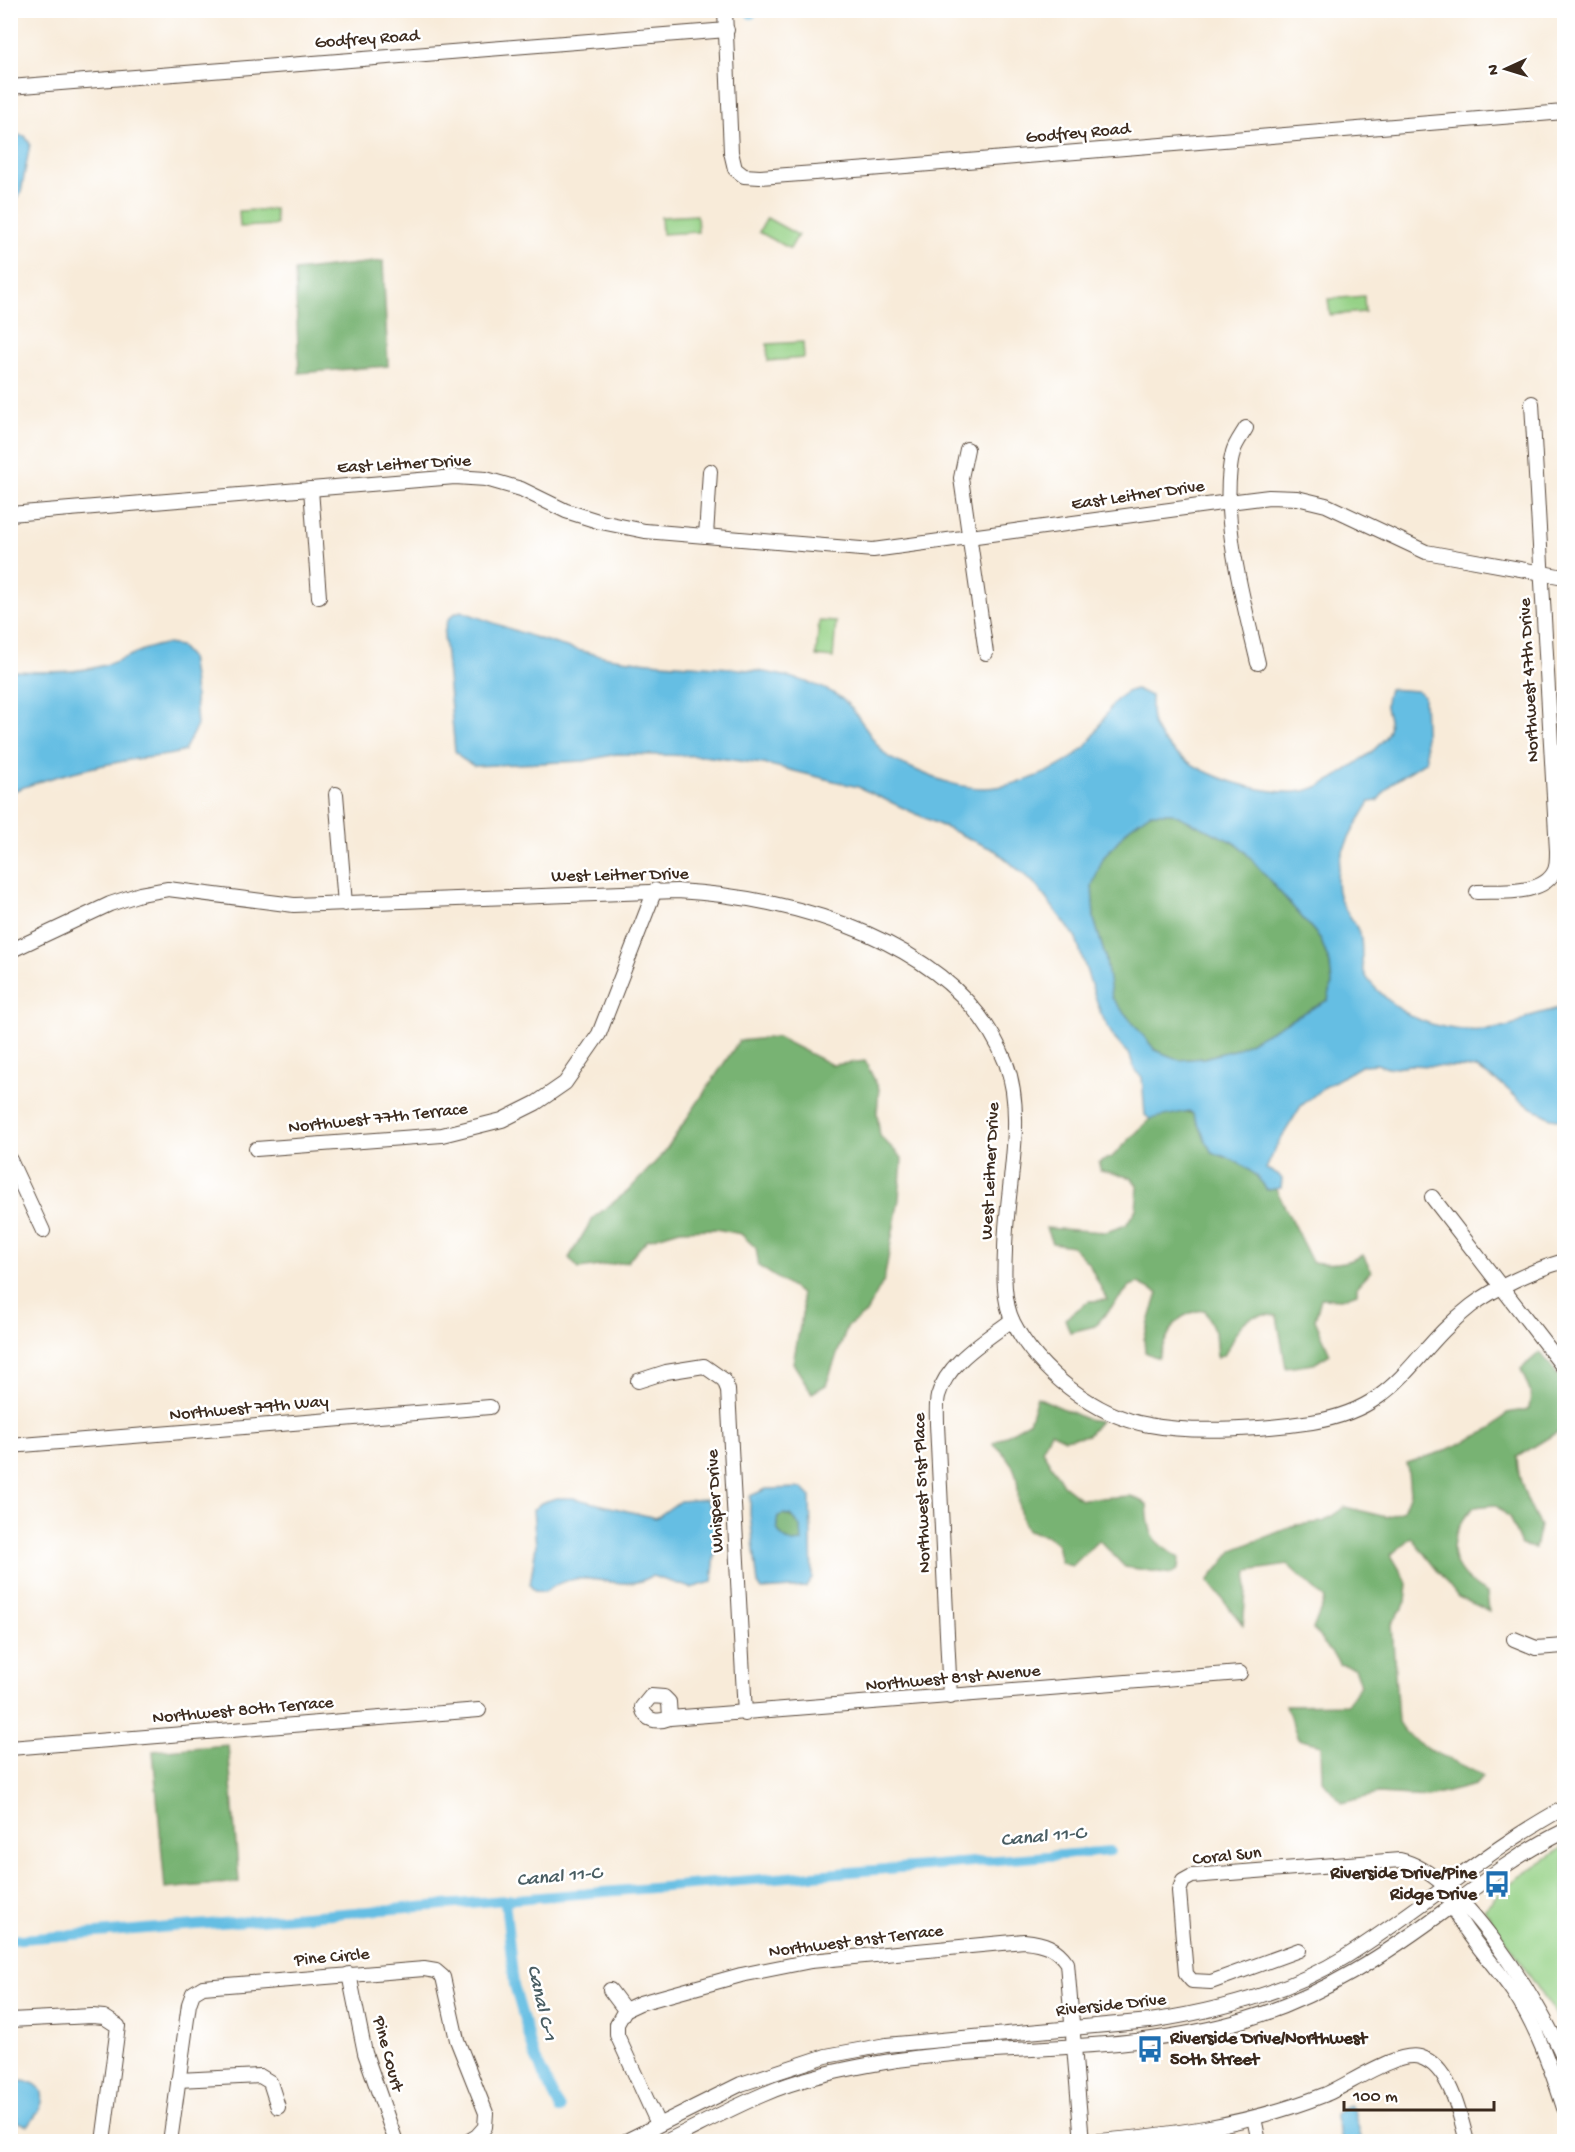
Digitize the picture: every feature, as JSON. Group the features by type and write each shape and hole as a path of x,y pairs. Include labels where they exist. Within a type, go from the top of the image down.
{"street":[{"name":"Godfrey Road","path":"726,10 733,160 735,168 744,176 760,177 1564,112"},
{"name":"Godfrey Road","path":"10,87 727,30"},
{"name":"Northwest 47th Drive","path":"1477,892 1527,889 1542,883 1555,871 1557,851 1532,403"},
{"path":"1246,428 1233,451 1229,502 1239,584 1258,663"},
{"path":"967,449 961,478 986,653"},
{"path":"706,536 710,471"},
{"name":"East Leitner Drive","path":"10,514 455,477 486,479 521,489 566,511 601,522 645,531 873,550 1269,497 1297,498 1326,505 1426,552 1564,577"},
{"path":"311,489 319,597"},
{"path":"336,794 345,904"},
{"name":"West Leitner Drive","path":"10,951 110,904 140,894 168,889 276,903 345,904 655,890 719,893 781,904 847,925 906,955 948,981 974,1006 992,1034 1007,1066 1013,1096 1014,1130 1005,1256 1005,1284 1012,1320 1046,1366 1074,1390 1108,1412 1146,1425 1203,1430 1311,1422 1351,1413 1376,1401 1472,1306 1502,1288 1564,1261"},
{"name":"Northwest 77th Terrace","path":"256,1149 442,1135 502,1120 536,1103 565,1083 599,1034 655,890"},
{"path":"10,1161 43,1232"},
{"path":"1432,1197 1564,1368"},
{"name":"Northwest 51st Place","path":"950,1697 937,1424 938,1396 950,1373 967,1355 1012,1320"},
{"name":"Whisper Drive","path":"638,1381 666,1372 704,1366 724,1380 728,1390 744,1714"},
{"name":"Northwest 79th Way","path":"10,1446 490,1407"},
{"path":"1514,1639 1536,1648 1564,1646"},
{"name":"Northwest 81st Avenue","path":"670,1718 744,1714 1240,1673"},
{"name":"Northwest 80th Terrace","path":"10,1748 479,1710"},
{"name":"Riverside Drive","path":"624,2142 741,2084 826,2056 886,2045 1185,2016 1246,2000 1289,1985 1344,1958 1507,1842 1564,1808"},
{"name":"Riverside Drive","path":"666,2142 764,2094 826,2074 886,2062 1181,2036 1265,2013 1346,1977 1518,1856 1564,1830"},
{"name":"Coral Sun","path":"1299,1950 1239,1974 1200,1983 1192,1981 1186,1974 1179,1891 1183,1881 1192,1876 1400,1860 1414,1863 1427,1871 1444,1887"},
{"path":"1444,1887 1526,2013 1549,2063 1564,2108"},
{"path":"1455,1902 1474,1915 1546,2018 1564,2058"},
{"name":"Northwest 81st Terrace","path":"625,2010 640,2003 741,1975 811,1961 1024,1941 1041,1943 1058,1950 1067,1963 1073,2028"},
{"name":"Pine Circle","path":"170,2142 189,2004 193,1993 203,1987 424,1969 436,1971 443,1977 457,2040 486,2113 485,2127 467,2142"},
{"name":"Pine Court","path":"349,1974 365,2053 396,2142"},
{"path":"1239,1974 1246,2000"},
{"path":"610,1990 625,2010 617,2024 617,2035 658,2124"},
{"path":"10,2020 92,2016 104,2017 118,2025 103,2142"},
{"path":"1073,2028 1082,2142"},
{"path":"1087,2142 1186,2132 1254,2118 1324,2095 1401,2058 1418,2056 1434,2064 1447,2084 1467,2142"},
{"path":"178,2080 261,2076 270,2082 278,2107"},
{"path":"1254,2118 1259,2142"}],"green space":[{"path":"275,209 276,225 240,227 239,211"},
{"path":"697,215 698,232 662,234 661,217"},
{"path":"767,218 798,235 790,249 759,232"},
{"path":"383,261 388,366 299,373 295,271"},
{"path":"1364,296 1365,312 1330,315 1328,299"},
{"path":"803,342 804,358 768,361 767,344"},
{"path":"819,621 836,622 833,658 816,656"},
{"path":"1150,813 1172,813 1239,845 1320,938 1330,964 1332,984 1328,1000 1237,1049 1204,1058 1179,1060 1155,1050 1112,998 1105,956 1094,919 1092,886 1103,858 1129,828"},
{"path":"777,1037 832,1065 865,1061 879,1089 877,1113 880,1136 902,1158 899,1199 884,1280 866,1313 847,1327 826,1385 812,1393 793,1363 803,1310 801,1294 759,1266 756,1248 741,1234 716,1229 680,1230 647,1240 627,1262 579,1269 569,1258 593,1218 628,1191 663,1154 739,1041"},
{"path":"1181,1110 1193,1114 1212,1153 1243,1166 1256,1176 1267,1190 1276,1189 1312,1262 1338,1263 1363,1255 1371,1271 1357,1286 1357,1293 1341,1299 1321,1298 1315,1320 1330,1354 1314,1364 1286,1368 1277,1316 1266,1315 1257,1316 1244,1323 1238,1329 1225,1354 1217,1358 1215,1332 1205,1310 1179,1319 1158,1358 1145,1352 1144,1339 1158,1293 1138,1283 1130,1286 1095,1326 1070,1332 1065,1319 1089,1301 1107,1300 1089,1264 1072,1246 1052,1243 1046,1228 1106,1232 1126,1225 1136,1209 1138,1187 1132,1178 1100,1170 1099,1162 1112,1157 1150,1119"},
{"path":"1540,1352 1564,1383 1564,1428 1517,1457 1524,1493 1540,1526 1535,1548 1521,1545 1509,1517 1495,1505 1474,1507 1457,1531 1454,1542 1453,1554 1457,1565 1463,1575 1487,1593 1489,1611 1458,1597 1411,1537 1391,1555 1408,1584 1406,1602 1392,1624 1398,1722 1414,1740 1483,1777 1475,1785 1428,1797 1378,1794 1342,1803 1322,1780 1321,1745 1298,1739 1286,1705 1347,1704 1361,1685 1355,1668 1340,1664 1313,1629 1325,1599 1288,1565 1248,1571 1243,1625 1208,1581 1233,1550 1296,1525 1323,1522 1345,1507 1386,1517 1403,1511 1410,1493 1407,1463 1444,1451 1492,1429 1507,1413 1529,1409 1531,1394 1521,1369"},
{"path":"1037,1397 1086,1419 1100,1421 1088,1435 1065,1439 1051,1432 1042,1450 1063,1485 1081,1499 1131,1496 1147,1504 1153,1536 1162,1547 1179,1557 1178,1569 1172,1574 1125,1567 1099,1540 1072,1566 1061,1563 1057,1544 1046,1535 1027,1531 1021,1518 1017,1477 1013,1467 993,1443 1029,1422"},
{"path":"783,1514 799,1524 803,1532 802,1542 793,1543 780,1533 777,1522 778,1517"},
{"path":"228,1745 239,1882 165,1889 153,1751"},
{"path":"1564,1847 1564,2034 1555,2013 1484,1909 1507,1885"}],"water":[{"path":"11,136 25,136 30,144 21,193 11,208"},
{"path":"461,611 552,643 608,657 748,670 802,681 838,696 854,711 879,747 889,757 941,780 977,788 990,788 1024,781 1066,762 1091,741 1112,705 1127,692 1136,689 1151,696 1153,724 1168,746 1200,769 1239,784 1260,789 1279,792 1304,791 1336,777 1380,744 1389,726 1386,700 1389,689 1417,691 1424,696 1426,761 1392,783 1377,801 1370,802 1344,848 1337,874 1340,899 1360,935 1363,969 1372,984 1399,1009 1446,1028 1498,1029 1564,1006 1564,1120 1551,1118 1520,1101 1504,1086 1476,1068 1410,1065 1387,1068 1377,1064 1363,1065 1323,1088 1301,1106 1277,1145 1266,1169 1278,1174 1282,1179 1281,1188 1267,1190 1256,1176 1243,1166 1212,1153 1193,1114 1189,1111 1150,1119 1145,1115 1142,1077 1135,1071 1130,1056 1114,1038 1101,1014 1075,936 1034,883 996,851 858,787 770,765 703,756 616,754 584,761 474,766 462,759 455,751 444,635 448,620","holes":["1150,813 1172,813 1239,845 1320,938 1330,964 1332,984 1328,1000 1237,1049 1204,1058 1179,1060 1155,1050 1112,998 1105,956 1094,919 1092,886 1103,858 1129,828"]},
{"path":"167,644 180,646 190,657 197,725 184,751 78,771 11,792 11,671 58,672 93,668 151,647"},
{"path":"802,1488 810,1496 812,1579 806,1587 762,1590 758,1584 750,1496 766,1489","holes":["783,1514 790,1515 801,1527 802,1542 793,1543 782,1536 778,1530 778,1517"]},
{"path":"556,1498 573,1498 656,1518 680,1501 706,1499 715,1528 712,1582 691,1588 652,1576 626,1583 573,1579 559,1583 545,1592 534,1591 530,1585 536,1546 533,1510 541,1503"},
{"path":"22,2081 32,2083 42,2092 38,2112 27,2125 14,2121 17,2118 11,2110 11,2084"},
{"path":"1349,2105 1354,2111 1362,2141 1342,2141 1335,2114"}],"waterway":[{"name":"Canal 11-C","path":"10,1940 1110,1851"},
{"name":"Canal C-1","path":"505,1901 514,1985 534,2055 560,2109"}],"place":[{"name":"Riverside Drive/Pine Ridge Drive","path":"1497,1884"},
{"name":"Riverside Drive/Northwest 50th Street","path":"1150,2049"}]}
